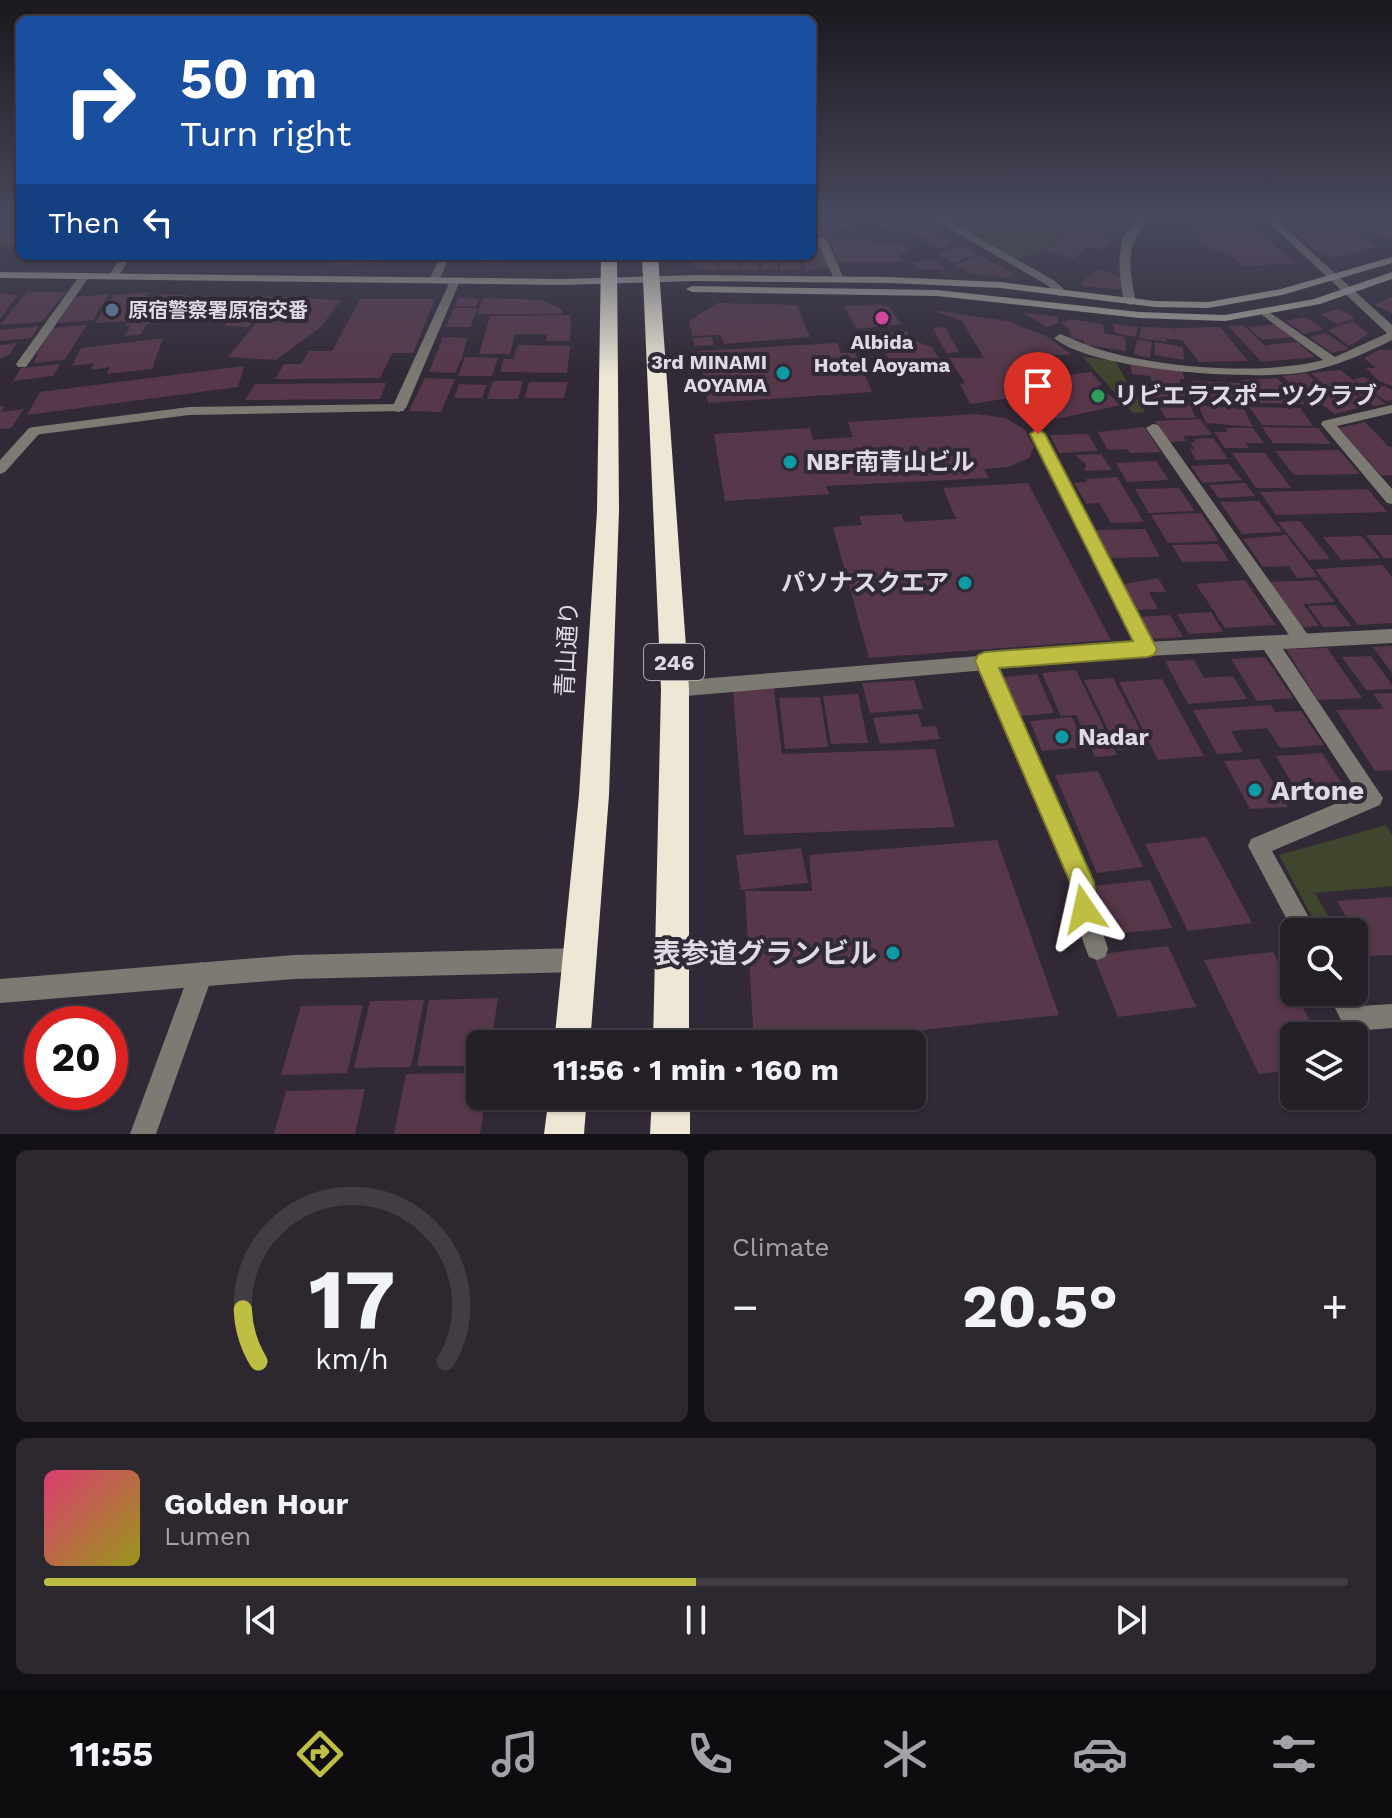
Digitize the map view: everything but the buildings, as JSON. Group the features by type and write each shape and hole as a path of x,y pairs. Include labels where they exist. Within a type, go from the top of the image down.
{"highway":[{"name":"青山通り","path":"573,1030 594,795 608,511 608,271"},
{"name":"246","path":"650,271 675,689 671,1030"},
{"path":"564,1134 567,1110"},
{"path":"670,1134 671,1110"}],"main road":[{"path":"0,275 455,281 584,271"},
{"path":"656,271 696,290 965,295 1187,319 1266,313 1348,292 1392,275"},
{"path":"700,271 971,283 1130,302 1208,305 1250,300 1350,271"}],"street":[{"path":"113,277 117,271"},
{"path":"434,281 438,271"},
{"path":"835,271 839,279"},
{"path":"1030,271 1063,294"},
{"path":"1125,271 1130,302"},
{"path":"1060,338 1103,356 1206,371 1259,373 1299,370 1358,355 1392,333 1326,271"},
{"path":"22,364 84,277"},
{"path":"0,469 34,431 189,411 399,408 455,281"},
{"path":"1266,313 1334,362"},
{"path":"1392,409 1328,424 1392,499"},
{"path":"1153,428 1302,640"},
{"path":"1038,434 1147,649"},
{"path":"675,689 1147,649 1392,636"},
{"path":"1268,641 1373,798 1258,846 1298,918"},
{"path":"985,661 1082,882 1084,909 1097,949"},
{"path":"0,991 294,967 579,960"},
{"path":"143,1134 201,974"},
{"path":"1347,1006 1354,1019 1392,1016"}],"green space":[{"path":"1083,357 1115,361 1145,412 1133,413"},
{"path":"1386,825 1392,835 1392,886 1315,893 1329,918 1313,918 1279,855"}],"place":[{"name":"原宿警察署原宿交番","path":"112,310"},
{"name":"Albida Hotel Aoyama","path":"882,318"},
{"name":"3rd MINAMI AOYAMA","path":"783,373"},
{"name":"リビエラスポーツクラブ","path":"1098,396"},
{"name":"NBF南青山ビル","path":"790,462"},
{"name":"パソナスクエア","path":"965,583"},
{"name":"Nadar","path":"1062,737"},
{"name":"Artone","path":"1255,790"},
{"name":"表参道グランビル","path":"893,953"}],"route":[{"path":"1038,434 1147,649 985,661 1082,882 1084,909"}]}
